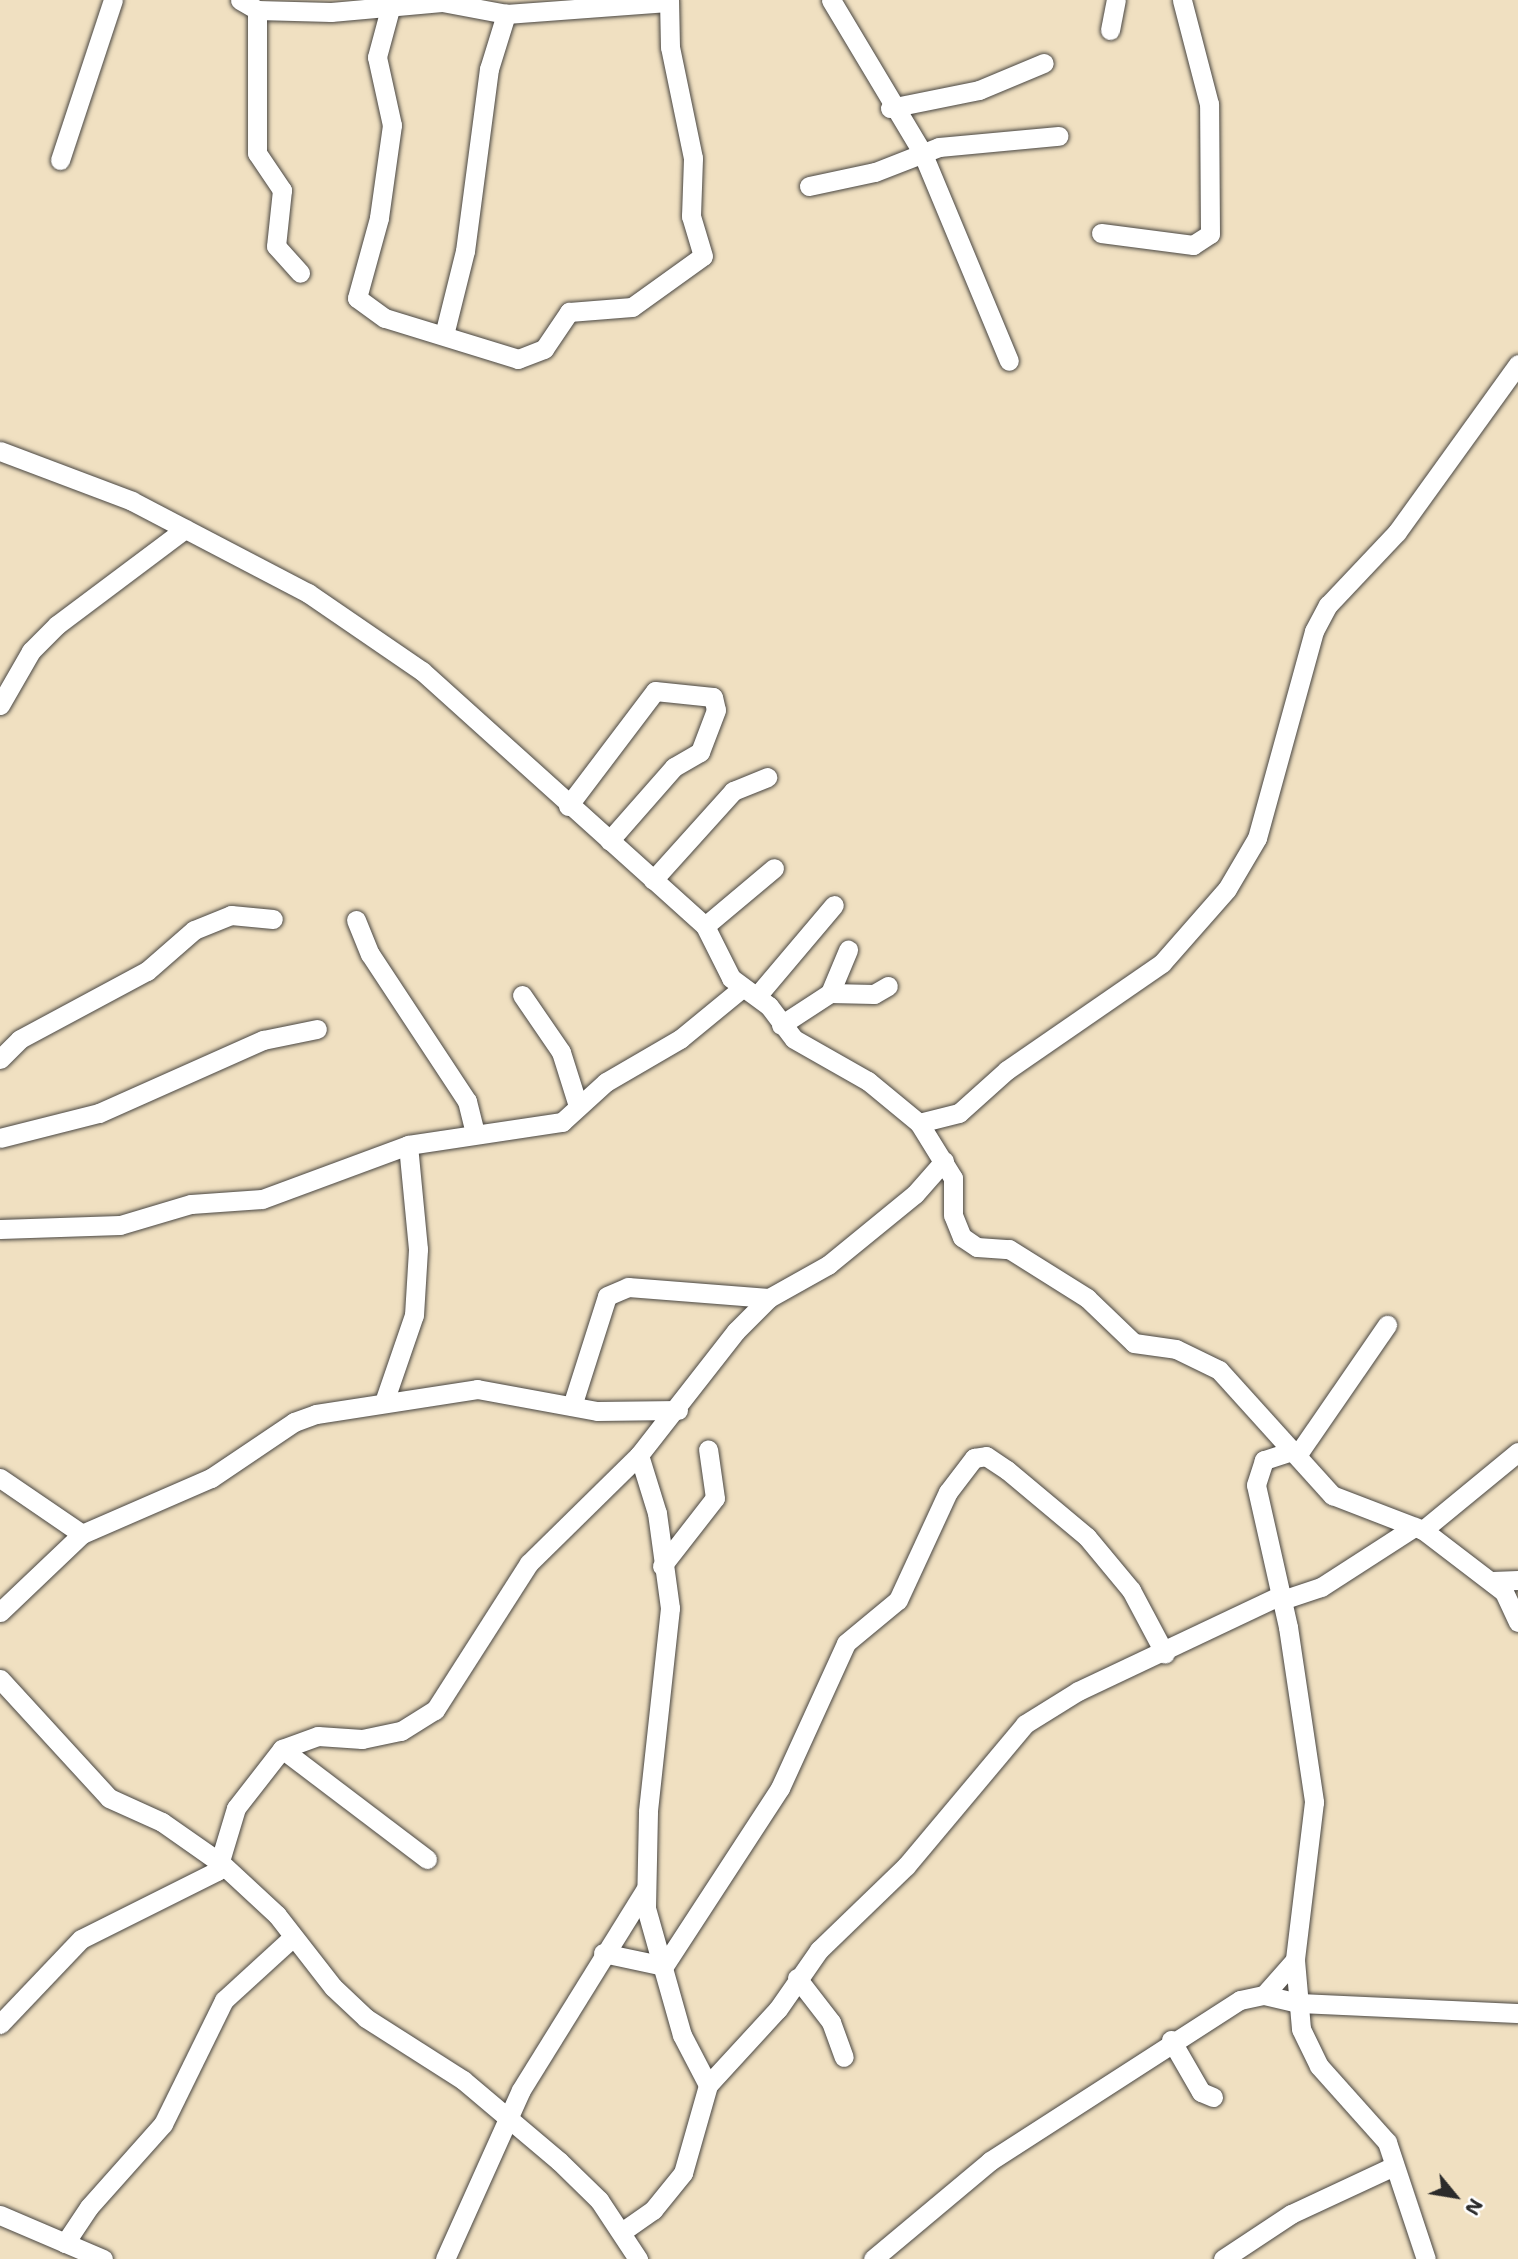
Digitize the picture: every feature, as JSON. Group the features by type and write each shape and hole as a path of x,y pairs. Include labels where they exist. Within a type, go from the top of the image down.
{"street":[{"path":"60,160 113,0"},
{"path":"240,0 257,10 442,1 506,14 669,1 670,47 694,158 691,216 703,256 632,307 569,312 544,349 518,359 385,318 357,298 379,218 392,125 377,57 391,5"},
{"path":"831,0 890,108 922,152 1009,360"},
{"path":"1110,30 1116,0"},
{"path":"1101,233 1193,245 1210,234 1211,127 1182,0"},
{"path":"257,10 257,153 282,190 276,246 300,273"},
{"path":"444,335 466,251 489,69 506,14"},
{"path":"890,108 979,90 1044,63"},
{"path":"809,186 875,172 922,152 1058,136"},
{"path":"919,1123 959,1113 1007,1070 1162,963 1246,866 1314,631 1328,605 1396,532 1518,364"},
{"path":"0,451 132,501 308,593 422,671 568,806 705,926 749,992 808,1051 868,1082 919,1123 953,1178 953,1215 962,1237 977,1247 1009,1249 1087,1298 1134,1343 1176,1349 1219,1370 1297,1452 1332,1496 1419,1529 1467,1569 1492,1581 1518,1580"},
{"path":"0,705 31,652 57,625 185,529"},
{"path":"568,806 655,691 713,697 716,710 700,752 674,767 609,841"},
{"path":"653,880 733,791 767,778"},
{"path":"705,926 774,868"},
{"path":"0,1229 120,1225 191,1204 262,1199 408,1145 474,1130 562,1122 606,1082 680,1039 749,992 834,905"},
{"path":"0,1059 20,1039 147,971 194,930 231,915 273,919"},
{"path":"356,920 370,954 467,1101 474,1130"},
{"path":"782,1025 830,993 848,950"},
{"path":"830,993 874,994 888,986"},
{"path":"522,995 561,1052 578,1106"},
{"path":"0,1138 99,1112 263,1040 317,1030"},
{"path":"384,1402 414,1315 418,1249 408,1145"},
{"path":"0,2024 82,1939 205,1880 222,1864 236,1808 282,1749 296,1740 362,1739 423,1720 459,1678 529,1563 639,1455 678,1410 717,1353 769,1298 828,1265 915,1194 944,1161"},
{"path":"572,1405 607,1296 628,1287 769,1298"},
{"path":"1387,1325 1297,1452 1264,1460 1257,1469 1282,1597 1314,1802 1295,1960 1298,2003 1308,2049 1377,2125 1426,2259"},
{"path":"0,1612 82,1534 211,1478 294,1422 384,1402 477,1389 628,1413 678,1410"},
{"path":"663,1566 715,1498 708,1450"},
{"path":"623,2231 653,2210 683,2173 708,2085 797,1978 906,1866 1025,1724 1078,1691 1165,1654 1282,1597 1321,1587 1419,1529 1518,1452"},
{"path":"639,1455 657,1513 670,1608 645,1891 682,2035 708,2085"},
{"path":"664,1966 780,1788 846,1643 898,1600 948,1492 974,1458 986,1456 1007,1470 1087,1536 1131,1590 1165,1654"},
{"path":"0,1478 82,1534"},
{"path":"1492,1581 1518,1622"},
{"path":"0,1679 109,1798 162,1822 222,1864 366,2018 508,2116 559,2161 623,2231 638,2259"},
{"path":"282,1749 427,1859"},
{"path":"444,2259 503,2140 508,2116 603,1953 645,1891"},
{"path":"65,2244 89,2207 163,2124 224,2000 293,1937"},
{"path":"603,1953 664,1966"},
{"path":"1264,1996 1295,1960"},
{"path":"797,1978 831,2022 844,2057"},
{"path":"873,2259 990,2161 1171,2040 1240,2000 1264,1996 1298,2003 1518,2013"},
{"path":"1171,2040 1201,2092 1213,2097"},
{"path":"1223,2259 1291,2214 1392,2167"},
{"path":"0,2215 103,2259"}]}
